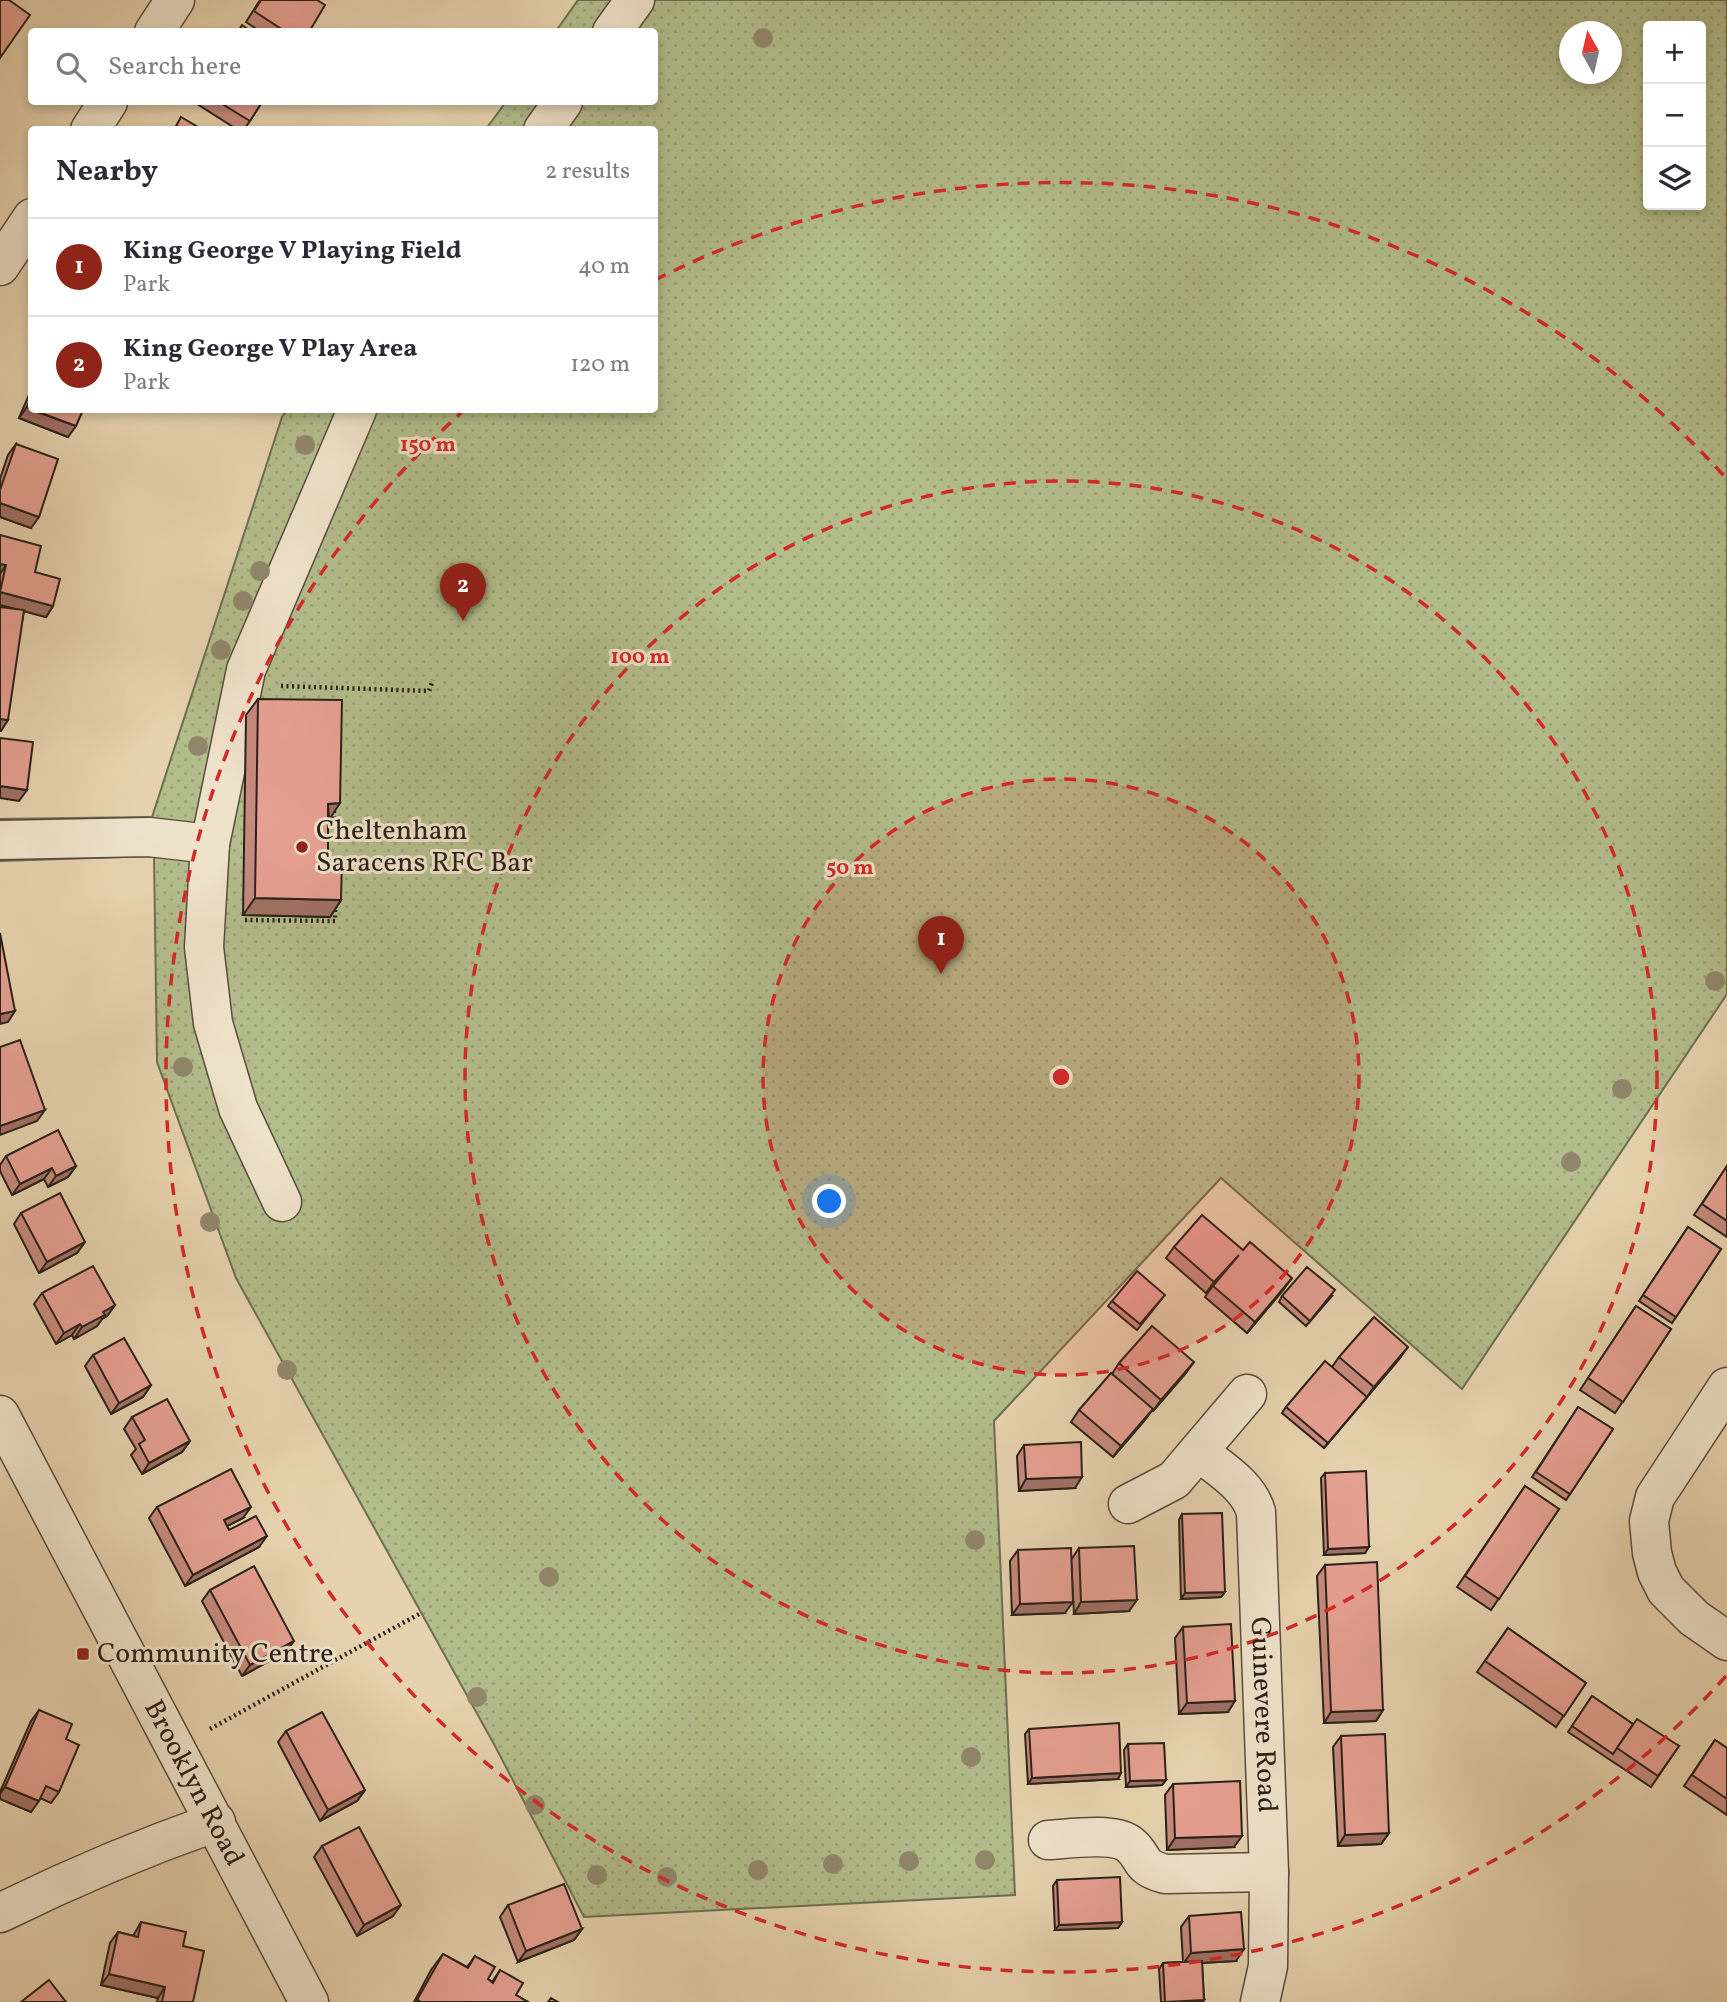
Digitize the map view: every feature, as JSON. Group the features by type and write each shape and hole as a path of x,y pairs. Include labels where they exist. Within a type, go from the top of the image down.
{"street":[{"path":"157,28 175,0"},
{"path":"615,28 635,0"},
{"path":"93,126 106,105"},
{"path":"546,126 561,105"},
{"path":"0,266 28,224"},
{"path":"282,1202 238,1108 213,1023 204,947 210,844 246,670 356,413"},
{"path":"0,840 149,837 210,844"},
{"path":"1727,1387 1655,1497 1650,1510 1649,1534 1657,1572 1667,1591 1694,1618 1727,1641"},
{"path":"1128,1504 1174,1480 1247,1394"},
{"name":"Brooklyn Road","path":"0,1416 309,2002"},
{"name":"Guinevere Road","path":"1199,1452 1245,1490 1256,1511 1269,1871 1268,1966 1260,2002"},
{"path":"0,1913 130,1853 216,1822"},
{"path":"1048,1840 1121,1840 1131,1845 1142,1863 1152,1871 1165,1874 1269,1871"}],"path":[{"path":"244,683 429,691 433,680"},
{"path":"320,835 320,823 334,823 334,797"},
{"path":"206,919 335,921 335,897"},
{"path":"176,1748 421,1613"}],"green space":[{"path":"578,0 1727,0 1727,994 1462,1389 1221,1178 994,1421 1015,1895 584,1917 495,1746 236,1278 157,1062 154,856 0,861 0,819 152,817 285,413 658,413 658,126 488,126 504,105 658,105 658,28 558,28"}],"building":[{"path":"0,0 9,0 30,15 0,58"},
{"path":"261,0 317,0 325,5 311,28 280,28 254,11"},
{"path":"224,105 260,105 250,121"},
{"path":"181,117 196,126 176,126"},
{"path":"41,413 82,413 76,426"},
{"path":"16,444 58,459 39,517 0,503 0,490"},
{"path":"0,535 41,546 35,572 60,579 53,606 0,592 6,565 0,564"},
{"path":"0,607 24,610 8,720 0,719"},
{"path":"258,699 342,700 340,803 328,804 328,859 342,859 341,900 255,898"},
{"path":"0,738 33,742 27,790 0,786"},
{"path":"0,933 15,1011 0,1014"},
{"path":"20,1040 45,1110 0,1126 0,1047"},
{"path":"58,1130 76,1166 56,1176 52,1168 20,1184 6,1156"},
{"path":"1727,1166 1727,1221 1702,1204"},
{"path":"60,1193 85,1242 47,1262 21,1213"},
{"path":"1202,1215 1243,1250 1250,1242 1292,1278 1255,1322 1213,1286 1239,1255 1214,1282 1174,1247"},
{"path":"1688,1227 1721,1249 1676,1317 1643,1295"},
{"path":"93,1266 115,1305 103,1312 105,1315 64,1333 42,1293"},
{"path":"1307,1267 1335,1290 1310,1321 1282,1296"},
{"path":"1137,1271 1165,1295 1140,1324 1112,1301"},
{"path":"1636,1306 1671,1329 1623,1402 1588,1378"},
{"path":"1374,1317 1408,1347 1374,1387 1339,1357"},
{"path":"1152,1326 1194,1362 1161,1400 1119,1363"},
{"path":"124,1338 151,1385 119,1403 93,1355"},
{"path":"1325,1361 1367,1397 1328,1443 1286,1407"},
{"path":"1111,1373 1153,1409 1121,1446 1079,1410"},
{"path":"167,1399 190,1441 149,1463 139,1444 145,1440 132,1417"},
{"path":"1578,1407 1613,1429 1570,1494 1536,1472"},
{"path":"1081,1442 1082,1477 1026,1479 1024,1445"},
{"path":"231,1469 251,1507 224,1520 229,1530 256,1516 267,1536 193,1575 157,1507"},
{"path":"1366,1471 1369,1547 1328,1549 1325,1473"},
{"path":"1525,1486 1559,1509 1499,1599 1465,1576"},
{"path":"1222,1513 1225,1592 1185,1593 1182,1514"},
{"path":"1134,1546 1137,1600 1081,1602 1079,1548"},
{"path":"1071,1548 1073,1602 1020,1604 1018,1550"},
{"path":"1377,1562 1383,1710 1331,1712 1325,1565"},
{"path":"254,1566 294,1641 250,1665 210,1590"},
{"path":"1231,1624 1235,1701 1187,1703 1183,1627"},
{"path":"1508,1628 1586,1683 1564,1716 1485,1661"},
{"path":"1592,1696 1633,1724 1613,1754 1572,1726"},
{"path":"39,1710 72,1724 66,1739 79,1745 59,1792 46,1786 39,1801 5,1787"},
{"path":"322,1712 365,1790 328,1810 286,1731"},
{"path":"1637,1719 1679,1746 1658,1776 1617,1748"},
{"path":"1119,1723 1121,1773 1032,1778 1029,1729"},
{"path":"1385,1734 1389,1833 1345,1835 1341,1736"},
{"path":"1715,1740 1727,1748 1727,1799 1692,1775"},
{"path":"1164,1743 1166,1780 1130,1781 1128,1744"},
{"path":"1240,1781 1242,1836 1175,1838 1173,1784"},
{"path":"359,1827 401,1905 364,1925 322,1846"},
{"path":"1120,1877 1122,1922 1059,1925 1057,1880"},
{"path":"564,1884 582,1929 526,1951 508,1905"},
{"path":"1241,1912 1244,1949 1191,1953 1189,1916"},
{"path":"141,1922 186,1932 183,1946 204,1951 193,2002 162,2002 165,1987 109,1974 118,1932 138,1937"},
{"path":"443,1954 468,1968 475,1956 495,1967 488,1979 493,1983 500,1970 523,1983 516,1995 528,2002 417,2000"},
{"path":"1202,1961 1204,2000 1165,2002 1163,1963"},
{"path":"49,1980 66,2002 21,2002"}],"place":[{"name":"King George V Play Area","path":"463,621"},
{"name":"Cheltenham Saracens RFC Bar","path":"302,847"},
{"name":"King George V Playing Field","path":"941,974"},
{"name":"Community Centre","path":"83,1654"}]}
